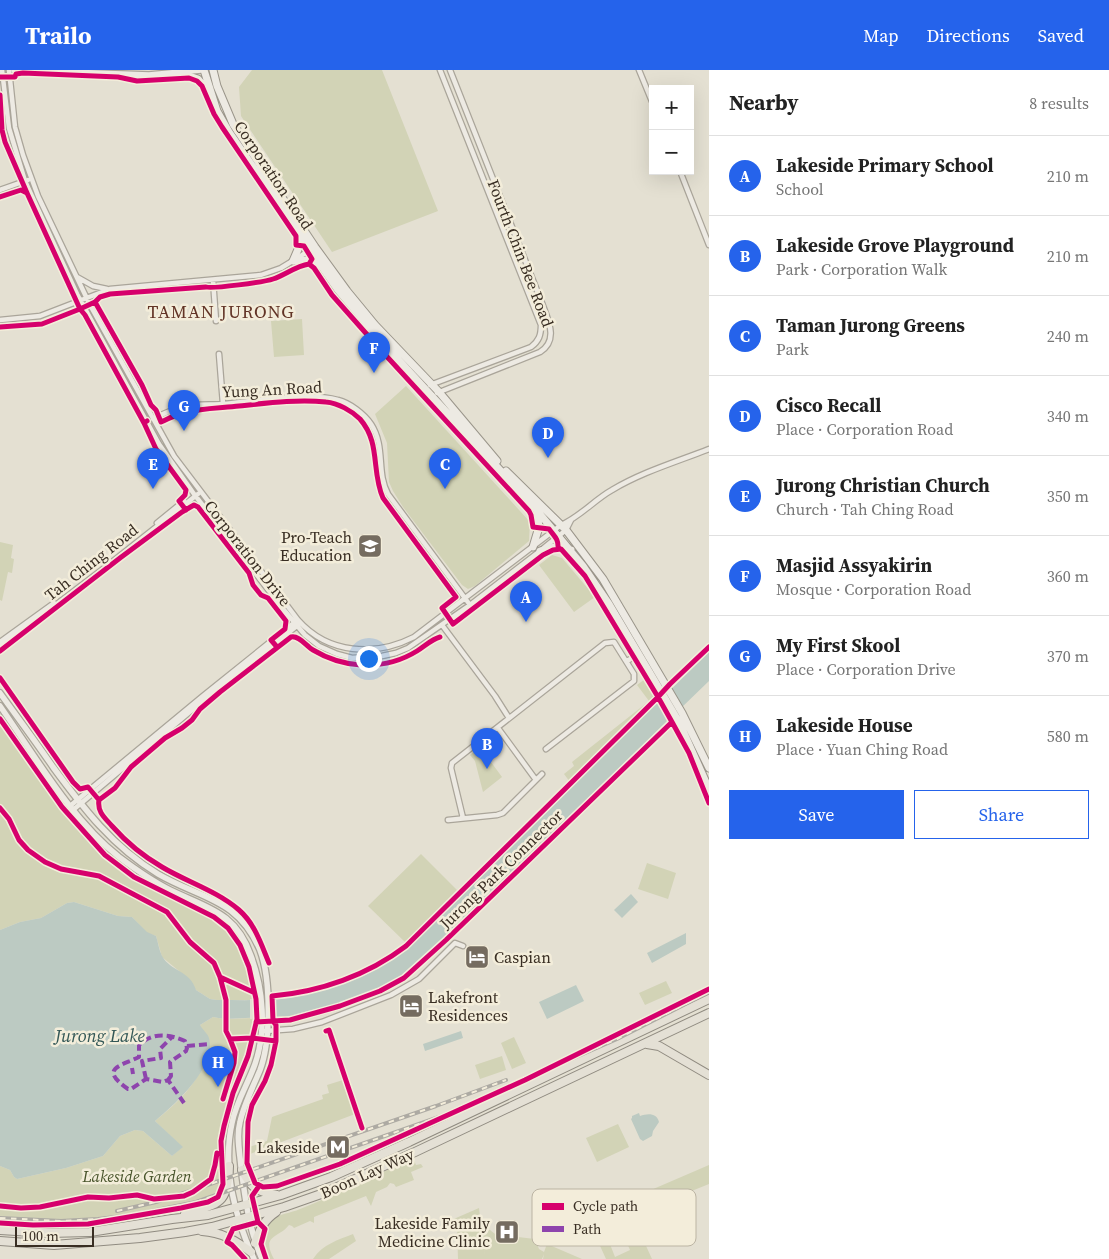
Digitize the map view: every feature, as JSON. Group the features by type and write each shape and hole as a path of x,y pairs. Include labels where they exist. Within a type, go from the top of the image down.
{"main road":[{"name":"Corporation Road","path":"203,70 217,112 300,236 571,550 619,613 709,768"},
{"name":"Corporation Road","path":"213,70 217,86 233,124 312,249 320,266 338,290 428,386"},
{"path":"180,73 198,78 212,97"},
{"path":"292,261 299,247 300,236"},
{"path":"292,261 306,260 320,266"},
{"name":"Corporation Road","path":"435,394 563,528 603,579 638,652 666,693"},
{"path":"533,547 539,527 539,518 534,507"},
{"path":"540,551 554,547 571,550"},
{"name":"Corporation Road","path":"679,715 709,789"},
{"name":"Boon Lay Way","path":"0,1230 48,1233 90,1232 208,1215 282,1195 331,1177 409,1142 709,999"},
{"name":"Boon Lay Way","path":"1,1241 39,1244 82,1244 185,1232 240,1220 284,1207 324,1194 709,1013"},
{"path":"645,1044 659,1046 709,1076"},
{"path":"172,1219 208,1207 222,1200 227,1188 229,1166"},
{"path":"242,1170 247,1180 256,1190 267,1194 282,1195"},
{"path":"255,1243 261,1226 268,1218 284,1207"},
{"path":"185,1232 218,1233 237,1241 252,1256"}],"street":[{"name":"Corporation Drive","path":"2,70 10,128 25,181 81,301 159,444 195,495 297,623 323,639 339,646 365,651 380,650 404,642 414,637 533,547 563,528"},
{"name":"Corporation Drive","path":"8,70 15,127 32,179 86,298 174,456 285,600 305,636 319,646 352,658 382,656 402,651 415,645 470,605 540,551 563,528"},
{"path":"14,70 124,75 180,73 203,70"},
{"name":"Fourth Chin Bee Road","path":"428,386 531,347 541,333 541,326 440,70"},
{"name":"Fourth Chin Bee Road","path":"435,394 540,352 549,344 551,332 542,303 450,70"},
{"path":"639,70 649,94"},
{"path":"682,175 709,245"},
{"path":"0,190 32,179"},
{"path":"76,276 93,286 110,289 261,275 281,268 312,249"},
{"path":"213,280 216,321"},
{"path":"0,320 40,316 110,289"},
{"path":"219,354 223,404"},
{"name":"Yung An Road","path":"147,421 183,407 323,397 340,400 362,414 370,423 380,444 384,484 388,494 470,605"},
{"path":"563,528 597,499 624,483 666,465 709,450"},
{"name":"Tah Ching Road","path":"0,647 107,566 200,491"},
{"name":"Tah Ching Road","path":"0,642 195,495"},
{"path":"71,808 297,623"},
{"path":"442,625 495,696 509,718"},
{"path":"464,818 451,765 608,641 617,644 634,674 634,681 546,749"},
{"path":"626,659 638,652"},
{"path":"0,693 78,802 115,843 159,874 221,903 236,914 244,922 260,951 264,968 265,1054 247,1098 239,1124 238,1138 247,1205 255,1243 262,1259"},
{"path":"0,706 71,808 110,849 153,881 211,908 230,920 244,940 264,998"},
{"path":"498,728 536,780"},
{"path":"448,820 503,813 542,774"},
{"path":"110,849 115,843"},
{"path":"265,1031 293,1029 322,1022 391,995 419,979 455,943 463,946"},
{"path":"252,1256 236,1208 229,1166 229,1140 239,1098 255,1063 265,1031"}],"green space":[{"path":"252,70 382,70 438,211 332,252 241,116 239,87"},
{"path":"302,319 304,355 274,357 271,321"},
{"path":"406,386 530,522 529,541 475,586 468,589 462,585 403,507 389,482 387,443 375,414"},
{"path":"0,542 13,545 11,558 14,559 12,573 8,572 2,601 0,600"},
{"path":"552,555 562,558 595,597 574,612 539,565"},
{"path":"645,679 659,700 407,949 381,968 352,981 320,991 276,999 276,995 307,990 345,978 381,962 395,953 406,943 368,906 421,854 457,890 570,782 564,774 574,766 572,762 649,701 637,685"},
{"path":"0,714 61,802 110,859 148,886 215,919 228,929 238,942 245,958 252,1000 210,999 196,990 179,971 162,957 156,936 147,933 132,917 118,916 74,902 67,903 41,918 20,922 0,930"},
{"path":"670,719 673,722 406,980 376,995 327,1014 277,1024 276,1017 307,1012 341,1003 374,990 404,974"},
{"path":"480,747 502,777 483,792 475,761 470,755"},
{"path":"647,863 676,873 668,899 638,889"},
{"path":"666,981 672,993 645,1005 639,993"},
{"name":"Lakeside Garden","path":"213,1017 224,1019 253,1018 247,1056 224,1116 220,1147 222,1185 218,1195 207,1202 102,1221 53,1223 0,1221 0,1166 10,1170 17,1179 66,1168 103,1156 120,1136 135,1130 143,1131 172,1156 182,1147 155,1121 186,1092 203,1067 209,1056 200,1025"},
{"path":"514,1037 526,1063 512,1069 501,1043"},
{"path":"502,1056 506,1070 480,1079 475,1065"},
{"path":"343,1080 355,1114 250,1154 249,1147 267,1141 272,1117 323,1099 322,1095 329,1093 327,1085"},
{"path":"618,1124 629,1147 597,1162 586,1138"},
{"path":"413,1158 416,1165 421,1164 423,1167 411,1172 414,1180 396,1187 390,1183 387,1187 376,1192 371,1206 366,1196 314,1217 314,1223 310,1221 294,1228 289,1225 270,1241 270,1251 274,1259 263,1259 260,1248 262,1233 271,1220 342,1191"},
{"path":"709,1165 709,1184 696,1189 653,1189"},
{"path":"479,1208 485,1258 482,1231 490,1230 504,1241 517,1240 518,1237 532,1239 532,1246 538,1246 544,1252 546,1246 552,1246 582,1259 543,1259 544,1254 542,1259 458,1259 457,1227 443,1228 446,1221"},
{"path":"353,1234 356,1241 329,1259 313,1259 326,1246"},
{"path":"600,1246 611,1246 615,1257 630,1250 628,1246 646,1246 652,1259 606,1259"}],"water":[{"name":"Jurong Lake","path":"709,652 709,681 402,976 377,989 339,1003 289,1016 224,1019 213,1017 200,1025 209,1038 210,1049 207,1061 183,1095 155,1121 183,1147 172,1156 143,1131 135,1130 120,1136 103,1156 66,1168 17,1179 10,1170 0,1166 0,930 20,922 41,918 67,903 74,902 118,916 132,917 147,932 156,936 161,954 166,961 189,978 196,990 210,999 270,1000 287,998 334,987 350,981 380,967 407,949"},
{"path":"631,894 638,902 622,918 614,910"},
{"path":"686,933 686,944 652,963 647,953"},
{"path":"576,985 584,1001 547,1019 539,1002"},
{"path":"461,1031 463,1038 425,1051 423,1044"},
{"path":"639,1113 640,1116 646,1114 654,1115 659,1122 652,1136 643,1141 640,1139 631,1119 632,1116"}],"pier":[{"path":"274,998 275,1018 250,1019 250,999"}],"railway":[{"path":"0,1218 61,1221 98,1219 132,1215 196,1202 439,1117 617,1039 709,992"},
{"path":"117,1211 156,1202 193,1190 506,1080"}],"marked path":[{"path":"168,1080 171,1076 170,1062 186,1051 187,1048 185,1041 167,1036 155,1036 144,1041 139,1045 139,1057 115,1068 114,1072 119,1082 128,1089 146,1079 163,1082 168,1080 184,1103"},
{"path":"146,1079 142,1061 161,1058 160,1049 173,1036"},
{"path":"187,1046 210,1044"},
{"path":"132,1068 133,1074"}],"cycle path":[{"path":"0,77 15,77 16,74 23,73 118,77 137,81 189,78 197,81 202,86 222,127 296,236 296,245 304,246 312,259 309,264"},
{"path":"0,95 2,130 5,142 27,193"},
{"path":"0,197 21,190 27,193 80,309 144,423 147,421"},
{"path":"0,327 42,324 80,309 95,302 100,297 110,294 250,283 273,279 309,264 314,268 332,295 379,348 529,511 533,527 549,529 557,540 558,549"},
{"path":"95,302 161,422 179,414 196,410 294,401 331,403 357,416 367,428 371,438 377,478 383,498 456,597 442,608 453,624 543,555 553,550 561,549 585,576 658,697 709,647"},
{"path":"144,423 156,449 186,490 185,495 179,501 186,510"},
{"path":"0,651 120,558 194,505 198,507 249,573 253,585 261,595 268,598 286,621 285,629 271,640 277,647"},
{"path":"269,963 253,928 239,910 221,897 162,867 136,849 104,817 99,808 99,800 115,788 131,767 165,738 192,720 200,709 220,692 291,637 297,638 324,656 348,664 361,665 383,664 404,658 440,637"},
{"path":"0,678 73,782 80,789 88,787 99,800"},
{"name":"Jurong Park Connector","path":"256,1022 290,1020 340,1006 380,991 404,978 446,940 672,722 658,697 406,946 360,974 308,991 272,996 273,1021"},
{"path":"0,719 62,807 105,855 134,877 214,917 228,928 240,945 249,967 256,999 257,1019 248,1056 233,1093 224,1126 221,1141 223,1184 218,1197 208,1202 181,1208 88,1224 33,1225 0,1223"},
{"path":"672,722 689,753 709,803"},
{"path":"0,808 9,819 19,840 28,850 45,862 61,869 99,876 167,912 190,942 214,963 220,977 253,992"},
{"path":"220,977 226,1000 226,1031 230,1039"},
{"path":"273,1021 276,1025 276,1041 271,1065 252,1105 248,1122 247,1163 255,1183 263,1187 277,1186 340,1164 525,1080 709,989"},
{"path":"326,1031 329,1030 362,1128"},
{"path":"223,1099 234,1063 235,1052 230,1039 252,1038 276,1041"},
{"path":"0,1206 40,1207 88,1197 109,1198 137,1195 154,1199 184,1196 211,1179 217,1153"},
{"path":"259,1186 252,1196 258,1222 265,1229 261,1244 266,1259"},
{"path":"245,1259 227,1242 233,1229 258,1222"}],"place":[{"name":"Masjid Assyakirin","path":"374,373"},
{"name":"My First Skool","path":"184,431"},
{"name":"Cisco Recall","path":"548,458"},
{"name":"Jurong Christian Church","path":"153,489"},
{"name":"Taman Jurong Greens","path":"445,489"},
{"name":"Pro-Teach Education","path":"370,546"},
{"name":"Lakeside Primary School","path":"526,622"},
{"name":"Lakeside Grove Playground","path":"487,769"},
{"name":"Caspian","path":"477,957"},
{"name":"Lakefront Residences","path":"411,1006"},
{"name":"Lakeside House","path":"218,1087"},
{"name":"Lakeside","path":"338,1147"},
{"name":"Lakeside Family Medicine Clinic","path":"507,1232"}],"district":[{"name":"TAMAN JURONG","path":"221,312"}]}
